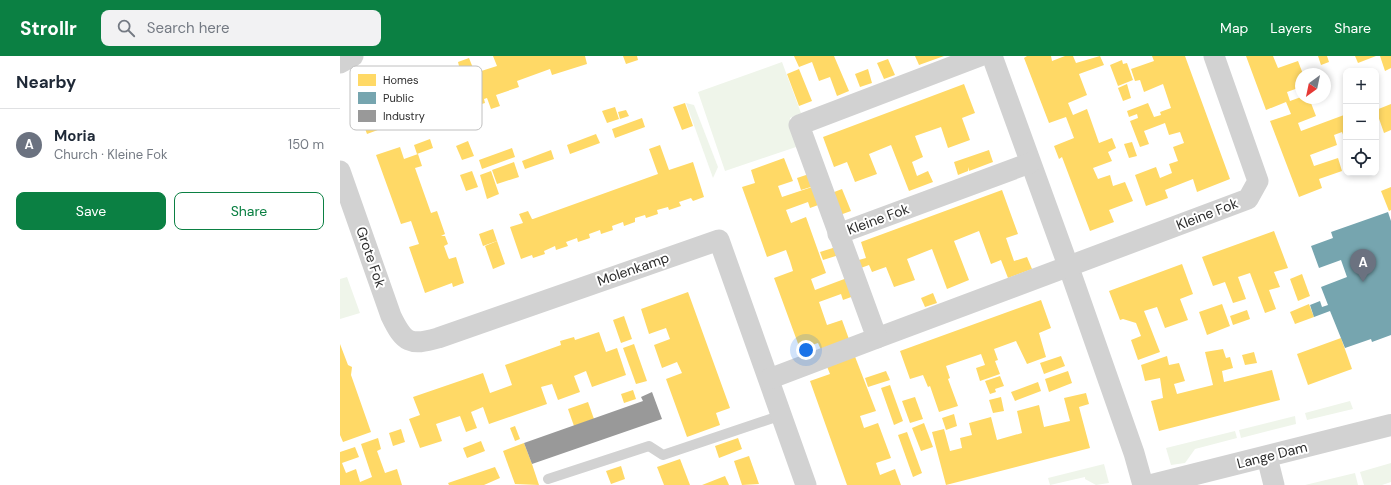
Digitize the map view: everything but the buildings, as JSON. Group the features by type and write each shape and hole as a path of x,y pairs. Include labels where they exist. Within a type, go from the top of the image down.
{"street":[{"path":"340,63 353,56"},
{"path":"769,379 877,338 799,125 980,56"},
{"path":"992,56 1134,452 1143,485"},
{"name":"Kleine Fok","path":"877,338 1069,268 1248,199 1258,181 1214,56"},
{"name":"Kleine Fok","path":"838,234 1030,163"},
{"name":"Grote Fok","path":"340,171 391,316 398,331 408,340"},
{"name":"Molenkamp","path":"408,340 416,343 438,338 719,240 806,485"},
{"name":"Lange Dam","path":"1152,485 1391,425"},
{"path":"1267,457 1274,485"}],"lane":[{"path":"548,479 649,446 663,456 782,415"}],"shaded area":[{"path":"782,62 801,113 790,118 799,146 725,171 698,92"},
{"path":"686,103 694,105 718,167 713,178"},
{"path":"347,277 360,313 340,319 340,279"},
{"path":"1350,401 1353,409 1307,420 1305,413"},
{"path":"1295,416 1296,424 1241,438 1239,430"},
{"path":"1235,431 1237,438 1195,449 1185,463 1171,465 1166,448"},
{"path":"1391,463 1391,482 1382,485 1364,485 1360,472"},
{"path":"1104,464 1109,483 1096,485 1085,479 1085,477 1050,485 1048,478"},
{"path":"1355,473 1358,485 1305,485"}],"place":[{"name":"Moria","path":"1363,282"}]}
